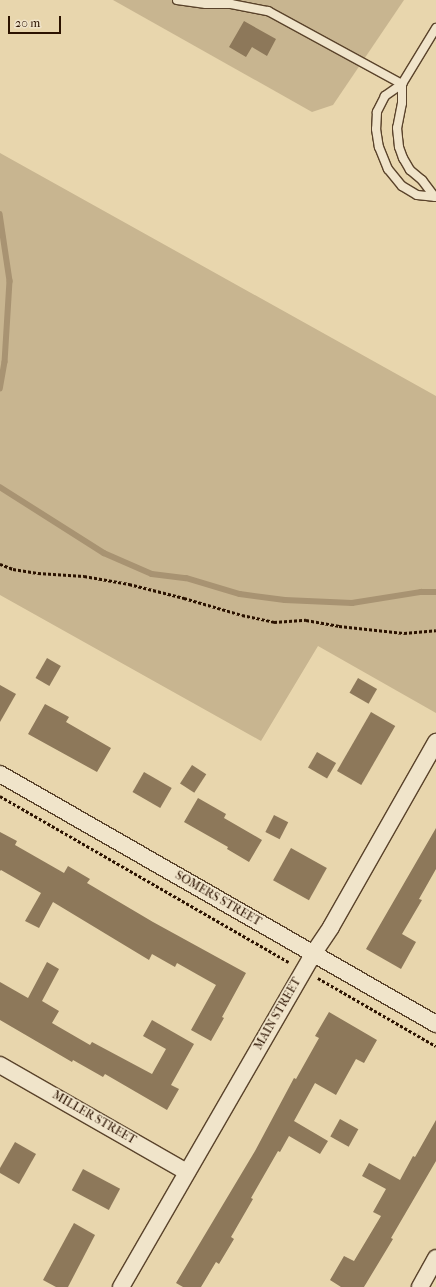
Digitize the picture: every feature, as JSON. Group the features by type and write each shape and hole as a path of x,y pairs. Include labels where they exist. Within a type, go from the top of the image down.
{"street":[{"name":"MAIN STREET","path":"121,1287 304,970 331,927 436,742"},
{"name":"SOMERS STREET","path":"0,774 436,1024"},
{"name":"MILLER STREET","path":"0,1065 187,1172"},
{"path":"420,1287 436,1258"}],"lane":[{"path":"177,0 206,4 231,4 268,11 402,84"},
{"path":"435,197 417,195 402,186 388,169 379,147 376,129 377,112 385,96 402,84 436,28"},
{"path":"402,84 402,103 397,128 399,147 410,170 422,180 435,197"}],"path":[{"path":"0,564 13,569 38,573 84,576 129,584 242,615 274,622 306,620 347,627 404,633 436,630"},
{"path":"0,796 436,1046"}],"shaded area":[{"path":"113,0 404,0 333,105 312,112"},
{"path":"0,153 436,396 436,713 318,646 261,741 0,595"}],"building":[{"path":"244,21 276,39 267,56 252,47 246,57 229,47"},
{"path":"47,658 61,666 49,686 36,678"},
{"path":"358,678 377,689 369,704 350,693"},
{"path":"0,685 16,694 0,722"},
{"path":"45,704 69,717 66,722 111,748 97,772 28,734"},
{"path":"371,712 395,726 361,785 337,771"},
{"path":"317,752 336,763 327,779 308,768"},
{"path":"192,765 206,774 194,793 180,783"},
{"path":"144,772 172,788 160,808 132,792"},
{"path":"198,798 226,814 224,818 262,840 249,862 227,849 228,847 184,822"},
{"path":"274,815 288,822 280,839 265,832"},
{"path":"436,828 436,869 419,899 422,900 402,934 416,942 401,969 366,949"},
{"path":"0,832 17,841 15,845 64,873 68,866 90,879 87,883 153,922 246,973 222,1017 224,1018 211,1041 191,1030 216,985 177,963 175,967 152,954 149,960 53,902 39,928 25,921 41,893 1,870 0,871"},
{"path":"291,848 327,868 309,900 273,880"},
{"path":"47,962 59,969 42,1001 59,1011 52,1023 90,1045 92,1042 152,1074 166,1049 143,1036 152,1020 194,1044 171,1085 179,1089 167,1110 105,1074 103,1077 73,1060 72,1062 0,1020 0,982 28,998"},
{"path":"329,1012 377,1040 364,1063 356,1059 336,1095 315,1083 294,1121 328,1141 320,1154 289,1136 280,1152 278,1151 251,1198 253,1199 231,1237 234,1239 219,1264 216,1262 201,1287 183,1287 176,1283 255,1151 294,1078 296,1079 319,1038 315,1036"},
{"path":"340,1119 358,1129 349,1147 330,1136"},
{"path":"436,1120 436,1161 391,1238 393,1239 364,1287 341,1287 330,1280 344,1256 354,1261 381,1216 373,1212 386,1189 362,1176 369,1163 400,1180 413,1156 415,1157"},
{"path":"15,1142 36,1154 19,1184 0,1173 0,1168"},
{"path":"83,1169 120,1189 109,1210 72,1190"},
{"path":"74,1223 95,1235 68,1287 56,1287 43,1280"}],"waterway":[{"path":"0,214 10,281 5,362 0,389"},
{"path":"0,487 104,553 152,574 186,578 240,594 285,600 352,603 421,592 436,592"}]}
